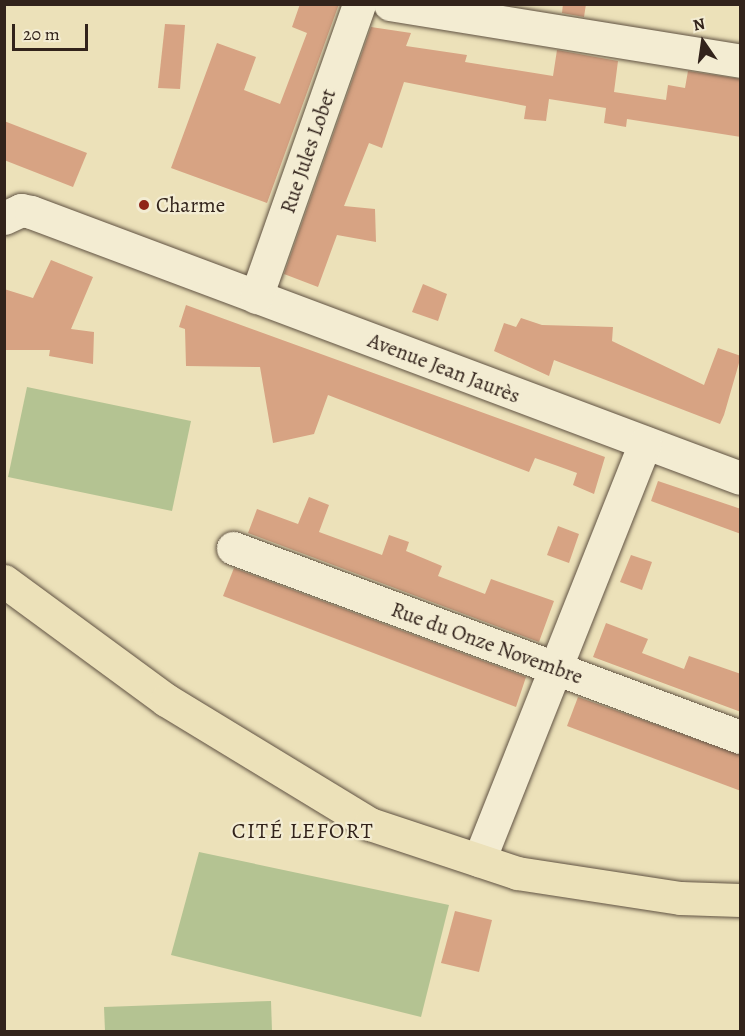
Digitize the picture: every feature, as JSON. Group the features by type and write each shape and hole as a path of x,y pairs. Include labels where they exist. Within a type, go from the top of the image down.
{"main road":[{"path":"4,581 246,752 370,824 517,873 657,894 741,900"}],"street":[{"name":"Rue Jules Lobet","path":"256,297 359,4"},
{"path":"390,4 741,61"},
{"name":"Avenue Jean Jaurès","path":"4,218 21,210 31,212 741,478"},
{"path":"478,860 645,443"},
{"name":"Rue du Onze Novembre","path":"233,548 741,737"}],"green space":[{"path":"27,387 191,421 172,511 8,477"},
{"path":"199,852 449,905 421,1017 171,955"},
{"path":"271,1001 272,1031 105,1031 104,1007"}],"building":[{"path":"300,4 339,4 267,203 171,168 217,43 256,57 244,90 280,104 307,33 292,27"},
{"path":"563,4 586,4 584,17 562,13"},
{"path":"165,24 185,25 180,89 158,88"},
{"path":"371,27 411,33 406,46 467,55 465,62 553,76 557,50 618,61 614,92 666,100 668,85 685,88 688,71 741,79 741,137 627,119 626,127 604,123 606,108 549,99 546,121 524,119 526,106 404,82 382,148 369,143 344,206 375,209 376,242 337,235 318,287 284,274"},
{"path":"4,121 87,153 73,187 4,160"},
{"path":"51,260 93,277 71,329 94,332 93,364 49,356 50,350 4,350 4,289 33,298"},
{"path":"423,284 447,294 438,321 412,312"},
{"path":"186,305 605,457 594,494 573,485 577,473 535,458 529,472 328,395 314,434 273,443 260,367 186,366 185,329 179,327"},
{"path":"521,318 542,325 613,327 612,341 704,385 718,348 741,356 720,424 554,360 549,376 494,351 504,323 516,327"},
{"path":"658,481 741,509 741,534 651,501"},
{"path":"309,497 329,505 319,532 382,555 389,535 409,542 406,551 442,566 438,576 485,594 491,579 554,601 539,642 248,533 257,509 298,524"},
{"path":"558,526 579,534 569,563 547,555"},
{"path":"631,555 652,562 642,590 620,582"},
{"path":"234,568 526,677 516,707 223,596"},
{"path":"606,623 648,639 642,653 684,669 689,656 741,674 741,712 593,657"},
{"path":"578,697 741,755 741,791 567,726"},
{"path":"455,911 492,920 479,972 441,963"}],"place":[{"name":"Charme","path":"144,205"}],"district":[{"name":"CITÉ LEFORT","path":"303,832"}]}
